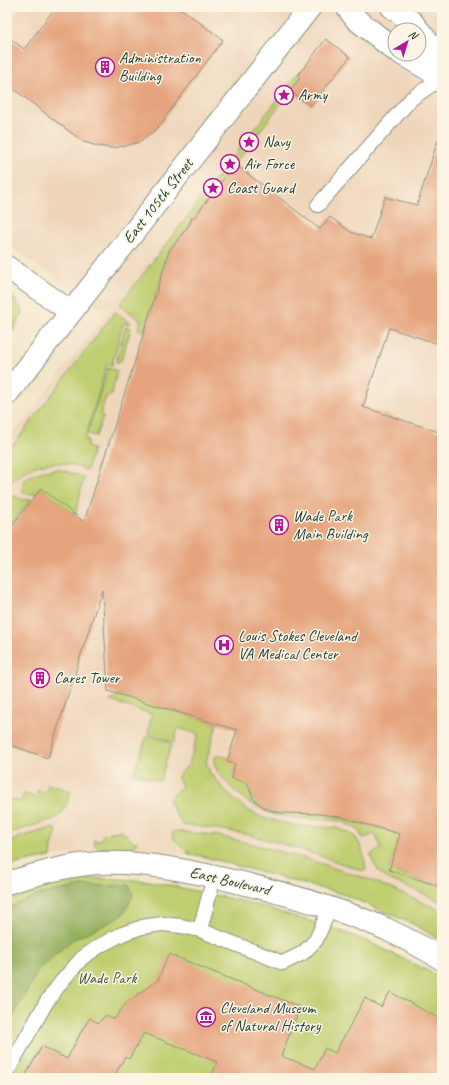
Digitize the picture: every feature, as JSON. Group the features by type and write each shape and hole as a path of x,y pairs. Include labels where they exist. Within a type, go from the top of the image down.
{"street":[{"name":"East 105th Street","path":"7,394 310,7"},
{"path":"347,7 356,19 387,44"},
{"path":"392,7 412,22"},
{"path":"427,41 442,63"},
{"path":"416,62 431,71 442,75"},
{"path":"7,267 71,312"},
{"name":"East Boulevard","path":"7,883 46,872 83,865 127,863 162,866 214,876 270,890 355,916 387,930 442,959"}],"lane":[{"path":"318,205 411,99 431,85 442,82"},
{"path":"200,930 214,876"},
{"path":"9,1068 47,1001 82,958 101,944 142,927 162,924 200,930 283,963 303,953 316,940 330,908"}],"shaded area":[{"name":"Louis Stokes Cleveland VA Medical Center","path":"20,7 442,7 442,941 413,924 345,895 201,856 131,847 99,849 20,863 7,867 7,442 113,305 104,310 63,286 51,274 33,263 7,243 7,25"}],"green space":[{"path":"297,74 300,78 193,219 192,218 188,227 169,251 144,332 138,329 141,321 120,304"},
{"path":"7,288 23,312 7,339"},
{"path":"115,312 131,323 123,324 112,365 107,364 85,440 88,440 87,447 93,449 87,470 62,463 44,464 23,472 7,488 7,453"},
{"path":"126,326 131,328 121,361 119,363 116,362"},
{"path":"108,368 117,371 112,394 106,397 100,415 103,416 96,436 87,434"},
{"path":"57,469 84,477 75,515 41,488 36,494 26,494 23,491 25,480 29,477 40,472"},
{"path":"11,495 23,500 31,499 7,530 7,502"},
{"path":"119,694 217,724 206,762 210,773 229,795 246,809 263,818 299,826 335,828 348,832 356,838 361,847 366,870 363,871 297,848 252,836 205,827 182,825 168,800 182,786 177,777 189,764 198,734 178,728 174,742 148,733 152,714 110,701"},
{"path":"147,735 172,743 160,781 134,773"},
{"path":"219,755 229,758 235,764 251,784 250,789 254,800 267,810 340,817 404,835 399,838 389,870 442,887 442,902 386,878 379,872 373,862 371,854 381,849 375,834 363,838 356,828 340,821 276,815 249,803 232,788 218,772 214,763 215,757"},
{"path":"48,784 71,791 61,814 54,819 7,834 8,798 21,802 24,794 35,797 38,789 44,792 46,791"},
{"path":"52,828 57,830 52,846 51,857 7,867 7,843 21,837"},
{"path":"121,831 128,836 131,841 137,842 136,845 131,847 99,849 94,843 94,840 100,841 104,834"},
{"path":"175,831 214,835 256,845 307,859 373,881 442,911 442,941 413,924 345,895 189,854 174,839 172,833"},
{"name":"Wade Park","path":"100,878 150,881 251,903 335,929 367,941 442,978 442,1078 7,1078 7,897 20,891 56,881"},
{"path":"129,885 133,895 124,913 108,923 72,940 39,969 7,1027 7,908 42,894 82,886"}],"building":[{"name":"Administration Building","path":"56,7 179,7 223,40 164,119 165,120 153,132 139,142 125,146 112,148 97,146 84,142 7,84 7,36 24,49"},
{"path":"326,39 350,57 311,106 290,91 300,78 298,75"},
{"name":"Wade Park Main Building","path":"438,140 442,141 442,345 389,328 363,407 442,433 442,887 389,870 400,834 340,817 320,814 283,813 267,810 260,805 253,798 247,783 231,778 235,764 227,762 237,730 108,691 102,589 48,758 7,744 7,532 41,488 84,522 169,251 189,225 192,218 193,219 235,164 320,229 330,217 351,232 371,239 385,197 417,205"},
{"name":"Cleveland Museum of Natural History","path":"169,954 300,1007 281,1056 315,1069 325,1048 335,1053 365,998 381,1007 390,992 442,1020 442,1078 211,1078 217,1062 144,1033 129,1059 125,1057 113,1078 24,1078 42,1046 67,1059 90,1018 98,1023 106,1015 114,1019 127,1002 158,980"}],"place":[{"name":"Administration Building","path":"105,67"},
{"name":"Army","path":"284,95"},
{"name":"Navy","path":"249,142"},
{"name":"Air Force","path":"230,164"},
{"name":"Coast Guard","path":"213,188"},
{"name":"Wade Park Main Building","path":"279,525"},
{"name":"Louis Stokes Cleveland VA Medical Center","path":"224,645"},
{"name":"Cares Tower","path":"40,678"},
{"name":"Cleveland Museum of Natural History","path":"206,1017"}]}
